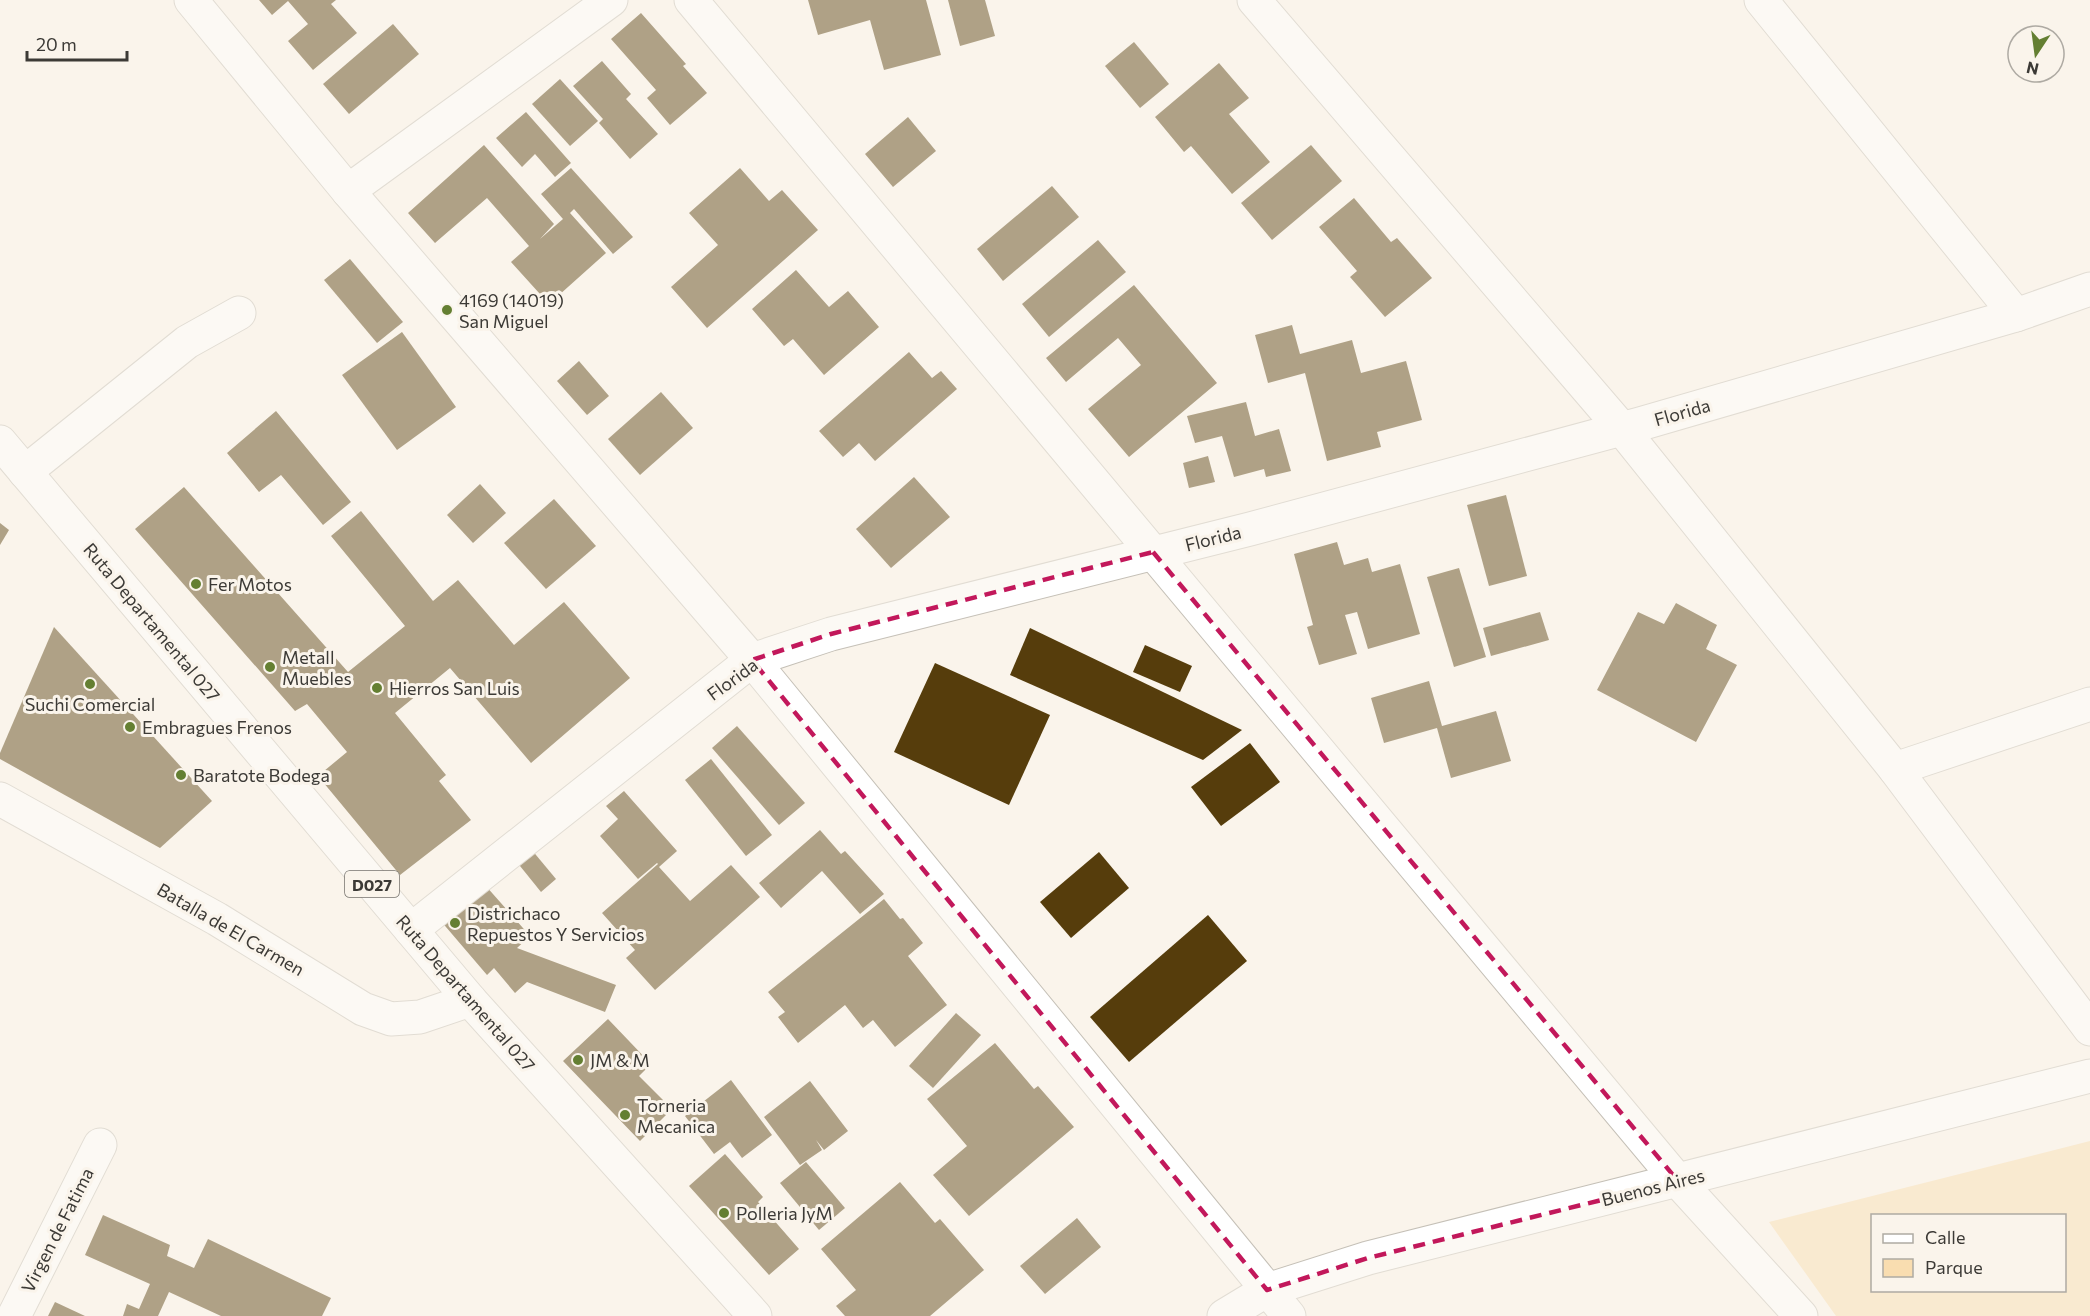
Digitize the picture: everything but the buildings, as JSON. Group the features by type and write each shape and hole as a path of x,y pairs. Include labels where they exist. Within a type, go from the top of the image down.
{"street":[{"path":"191,0 348,191 752,660 1289,1316"},
{"path":"348,191 611,0"},
{"path":"691,0 1678,1181 1801,1316"},
{"path":"1254,0 1622,429 1895,769 2090,1029"},
{"path":"1761,0 2016,315"},
{"name":"Florida","path":"411,930 752,660 831,634 1250,529 1622,429 2016,315 2090,289"},
{"path":"25,472 187,342 239,313"},
{"name":"Ruta Departamental 027","path":"0,442 470,1000 755,1316"},
{"path":"1895,769 2090,704"},
{"name":"Batalla de El Carmen","path":"0,799 217,919 363,1009 391,1018 420,1017 470,1000"},
{"name":"Buenos Aires","path":"1224,1316 1267,1290 1368,1258 2090,1076"},
{"name":"Virgen de Fatima","path":"14,1316 100,1145"}],"highlighted area":[{"path":"1153,552 1678,1181 1368,1258 1267,1290 752,660 831,634"}],"green space":[{"path":"2090,1141 2090,1316 1836,1316 1769,1222"}],"place":[{"name":"4169 (14019) San Miguel","path":"447,310"},
{"name":"Fer Motos","path":"196,584"},
{"name":"Metall Muebles","path":"270,667"},
{"name":"Suchi Comercial","path":"90,684"},
{"name":"Hierros San Luis","path":"377,688"},
{"name":"Embragues Frenos","path":"130,727"},
{"name":"Baratote Bodega","path":"181,775"},
{"name":"Districhaco Repuestos Y Servicios","path":"455,923"},
{"name":"JM & M","path":"578,1060"},
{"name":"Torneria Mecanica","path":"625,1115"},
{"name":"Polleria JyM","path":"724,1213"}]}
